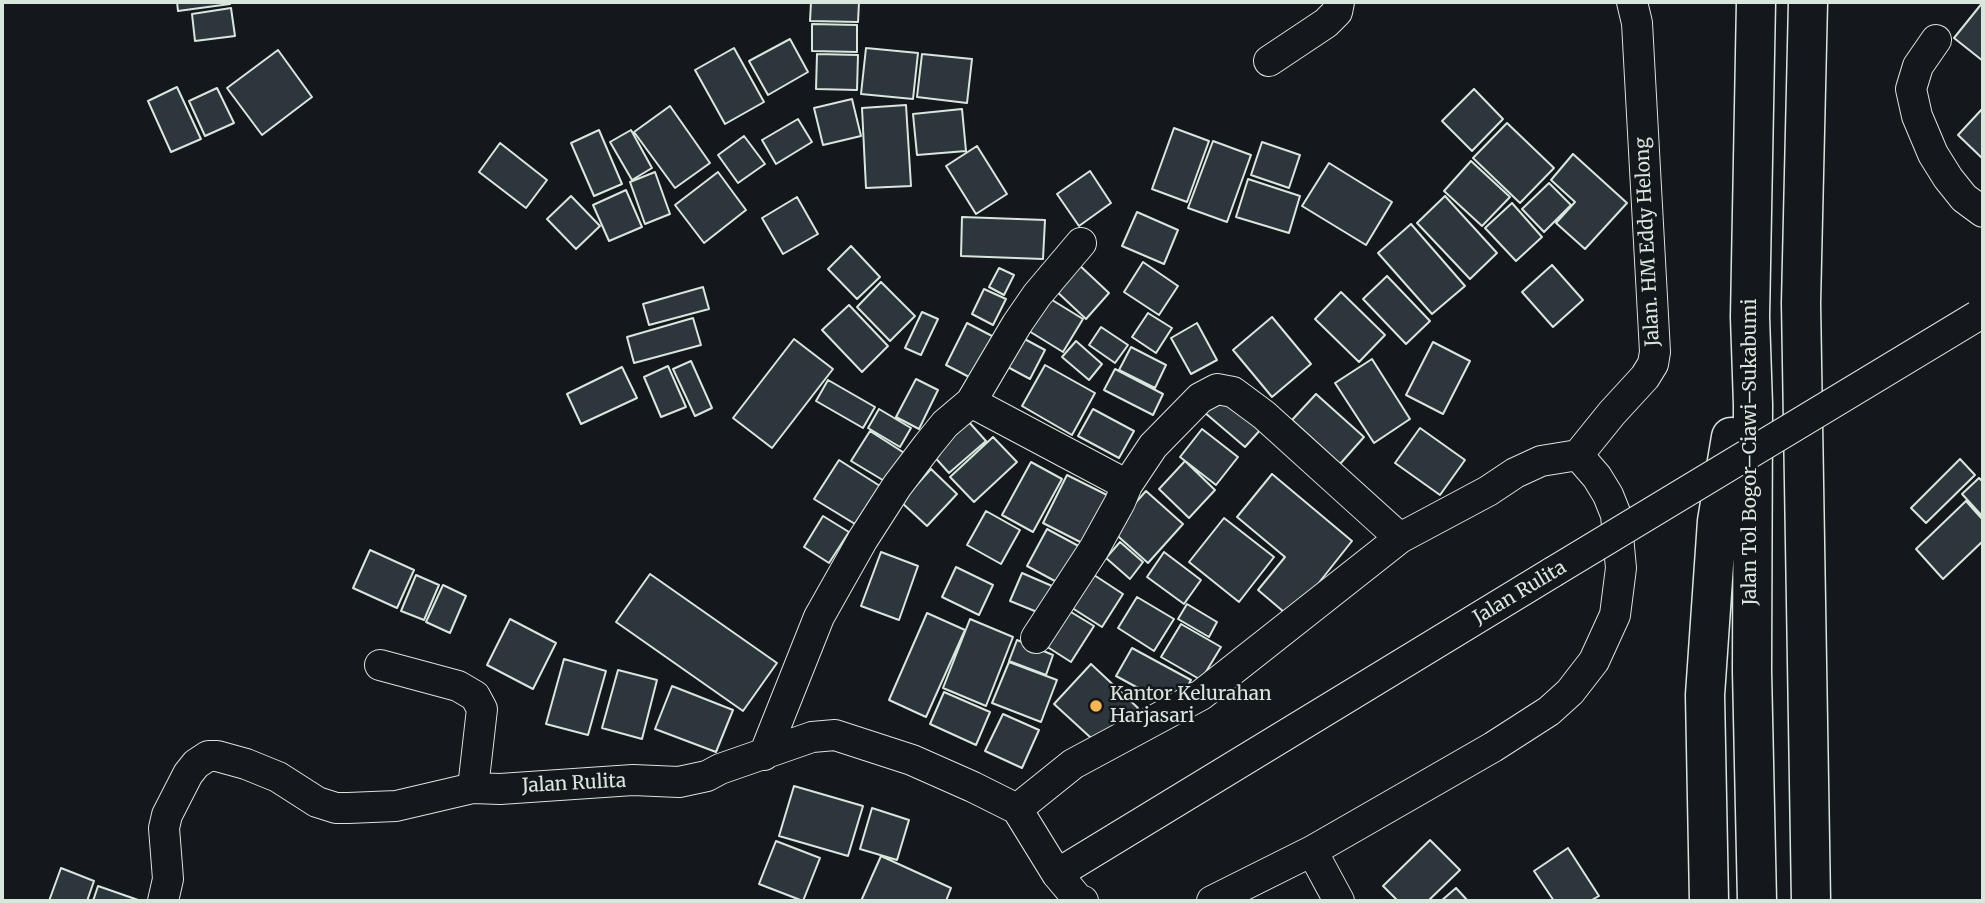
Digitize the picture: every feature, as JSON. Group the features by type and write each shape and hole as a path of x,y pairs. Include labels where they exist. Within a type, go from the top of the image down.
{"highway":[{"name":"Jalan Tol Bogor–Ciawi–Sukabumi","path":"1756,2 1750,317 1753,405 1752,671 1757,901"},
{"path":"1808,2 1801,303 1811,901"},
{"path":"1709,901 1705,695 1717,522 1750,317"}],"street":[{"path":"1269,61 1326,23 1337,12 1339,2"},
{"name":"Jalan. HM Eddy Helong","path":"1578,456 1645,377 1653,364 1655,352 1637,23 1632,2"},
{"path":"1936,40 1918,66 1911,89 1917,116 1933,154 1948,178 1964,198 1983,212"},
{"path":"764,755 819,617 840,576 905,476 946,424 971,402 1037,295 1081,243"},
{"name":"Jalan Rulita","path":"1057,874 1980,314"},
{"path":"1036,638 1094,549 1127,485 1153,446 1200,398 1217,389 1233,392 1264,415 1400,538"},
{"path":"971,402 1127,485"},
{"path":"1083,901 1078,899 1057,874 1017,809 1073,764 1201,695 1400,538 1541,461 1578,456 1597,477 1616,515 1621,568 1615,615 1594,661 1570,692 1549,711 1493,747 1312,851 1212,901"},
{"path":"380,664 458,686 475,696 482,709 473,788"},
{"name":"Jalan Rulita","path":"163,901 168,879 164,828 167,815 188,774 208,756 231,758 261,769 317,802 336,808 396,806 473,788 500,789 633,780 679,782 707,776 812,737 835,734 912,760 1017,809"},
{"path":"1312,851 1339,901"}],"building":[{"path":"177,2 230,2 230,4 178,11"},
{"path":"811,2 859,2 858,22 810,21"},
{"path":"1983,2 1983,61 1954,38"},
{"path":"231,8 235,36 195,41 192,14"},
{"path":"812,24 857,25 857,52 812,51"},
{"path":"790,39 808,72 768,95 749,61"},
{"path":"734,48 764,102 725,124 695,70"},
{"path":"866,48 918,53 913,99 861,94"},
{"path":"278,50 312,97 262,135 227,88"},
{"path":"817,54 858,55 857,90 816,89"},
{"path":"922,54 972,59 967,103 917,97"},
{"path":"177,87 201,139 171,152 148,101"},
{"path":"217,88 234,123 205,136 189,101"},
{"path":"1474,89 1503,119 1472,151 1442,121"},
{"path":"852,99 861,136 823,145 814,108"},
{"path":"906,105 911,186 866,188 862,108"},
{"path":"670,106 710,163 675,188 634,132"},
{"path":"1983,108 1983,159 1958,135"},
{"path":"962,109 966,151 917,155 913,114"},
{"path":"798,119 812,142 776,164 762,140"},
{"path":"1507,123 1554,168 1520,203 1473,158"},
{"path":"1174,128 1209,141 1187,202 1152,189"},
{"path":"599,130 622,184 594,196 571,143"},
{"path":"631,130 652,168 632,180 610,142"},
{"path":"744,136 765,164 738,183 718,155"},
{"path":"1213,141 1251,155 1227,222 1188,208"},
{"path":"1262,142 1300,155 1289,188 1251,175"},
{"path":"500,143 547,180 526,208 479,172"},
{"path":"977,146 1007,194 976,214 946,166"},
{"path":"1573,154 1627,203 1585,249 1556,223 1575,202 1551,180"},
{"path":"1471,161 1510,197 1482,226 1444,191"},
{"path":"1329,163 1392,202 1366,245 1302,206"},
{"path":"1090,171 1111,203 1079,226 1057,194"},
{"path":"655,172 670,214 645,224 630,182"},
{"path":"718,172 746,210 704,243 675,205"},
{"path":"1248,179 1300,196 1289,233 1236,217"},
{"path":"1549,183 1571,205 1544,232 1522,209"},
{"path":"626,190 642,227 609,241 593,205"},
{"path":"571,196 600,226 576,249 547,219"},
{"path":"1445,196 1497,253 1470,279 1417,223"},
{"path":"797,197 818,234 783,254 762,218"},
{"path":"1512,203 1542,237 1516,261 1485,228"},
{"path":"1137,212 1178,230 1164,264 1122,246"},
{"path":"962,217 1045,220 1043,259 961,256"},
{"path":"1411,224 1465,286 1432,314 1378,253"},
{"path":"851,246 880,277 857,299 828,269"},
{"path":"1143,262 1178,286 1159,315 1124,292"},
{"path":"1077,263 1109,293 1086,319 1054,289"},
{"path":"1552,265 1583,300 1553,327 1522,292"},
{"path":"999,268 1014,275 1004,295 989,287"},
{"path":"1387,276 1430,321 1406,344 1363,299"},
{"path":"881,282 915,316 890,341 857,307"},
{"path":"703,287 709,309 649,325 643,304"},
{"path":"984,289 1006,299 993,325 972,314"},
{"path":"1341,292 1385,335 1359,362 1315,319"},
{"path":"1044,295 1083,319 1063,352 1024,328"},
{"path":"849,305 888,346 862,372 822,330"},
{"path":"922,312 938,319 921,355 905,348"},
{"path":"1148,313 1172,328 1156,353 1132,337"},
{"path":"1272,317 1311,364 1272,397 1233,350"},
{"path":"693,318 701,345 634,363 627,337"},
{"path":"967,323 994,337 973,379 946,365"},
{"path":"1197,323 1217,360 1191,374 1171,338"},
{"path":"1101,327 1128,345 1115,363 1089,345"},
{"path":"1019,336 1045,350 1030,379 1004,365"},
{"path":"794,339 833,369 772,448 733,418"},
{"path":"1076,341 1102,364 1089,380 1062,357"},
{"path":"1433,342 1470,361 1443,414 1406,395"},
{"path":"1131,347 1166,365 1155,388 1119,370"},
{"path":"1372,359 1410,419 1374,443 1335,383"},
{"path":"691,361 712,408 695,416 673,369"},
{"path":"1045,365 1095,393 1072,435 1022,406"},
{"path":"668,366 686,407 661,417 644,377"},
{"path":"622,367 637,398 581,424 567,394"},
{"path":"1115,369 1163,394 1153,415 1104,390"},
{"path":"916,379 938,390 919,429 896,417"},
{"path":"828,380 875,407 863,428 816,401"},
{"path":"1220,393 1262,428 1245,447 1204,412"},
{"path":"1316,394 1364,437 1340,464 1292,420"},
{"path":"879,409 911,428 900,447 868,428"},
{"path":"1093,409 1134,431 1119,458 1078,436"},
{"path":"968,421 986,441 949,473 931,453"},
{"path":"1420,428 1465,460 1440,495 1395,463"},
{"path":"1202,429 1238,457 1216,485 1180,457"},
{"path":"870,431 909,456 891,485 851,461"},
{"path":"993,437 1017,462 974,502 950,477"},
{"path":"1960,459 1975,475 1926,523 1911,508"},
{"path":"839,460 880,486 855,524 814,499"},
{"path":"1185,461 1215,490 1189,518 1159,489"},
{"path":"1031,462 1062,479 1033,532 1002,515"},
{"path":"931,469 957,494 927,526 901,502"},
{"path":"1272,474 1352,541 1291,618 1258,590 1285,557 1237,517"},
{"path":"1067,475 1115,499 1090,547 1043,523"},
{"path":"1979,478 1983,482 1983,517 1962,494"},
{"path":"1146,491 1183,524 1148,563 1111,530"},
{"path":"1966,501 1983,520 1983,541 1943,579 1916,549"},
{"path":"986,511 1020,530 1001,564 967,545"},
{"path":"823,516 849,532 829,563 804,547"},
{"path":"1224,518 1274,557 1239,602 1189,562"},
{"path":"1047,529 1086,550 1066,587 1027,566"},
{"path":"1120,542 1143,562 1130,579 1106,558"},
{"path":"370,550 414,570 397,608 353,588"},
{"path":"881,552 918,566 899,620 861,606"},
{"path":"1164,552 1201,580 1184,604 1147,577"},
{"path":"956,567 993,585 979,615 942,597"},
{"path":"1022,573 1059,589 1047,616 1010,601"},
{"path":"1091,573 1123,594 1102,627 1069,606"},
{"path":"650,574 777,663 743,711 616,622"},
{"path":"416,575 439,585 424,620 401,611"},
{"path":"443,585 466,596 450,633 426,622"},
{"path":"1137,597 1174,619 1154,651 1118,628"},
{"path":"1187,604 1217,622 1209,637 1178,619"},
{"path":"1061,606 1094,626 1071,662 1038,641"},
{"path":"927,613 965,630 926,717 889,700"},
{"path":"510,619 556,643 533,689 487,665"},
{"path":"970,619 1013,637 986,706 943,688"},
{"path":"1181,624 1221,647 1201,680 1161,657"},
{"path":"1017,640 1053,655 1046,675 1009,661"},
{"path":"1132,648 1191,680 1175,708 1116,676"},
{"path":"564,659 606,671 588,735 546,724"},
{"path":"1009,662 1057,680 1041,722 992,703"},
{"name":"Kantor Kelurahan Harjasari","path":"1091,664 1138,708 1102,748 1054,704"},
{"path":"618,670 657,680 642,739 602,728"},
{"path":"672,686 733,710 716,752 655,729"},
{"path":"944,692 990,712 976,745 930,724"},
{"path":"1003,714 1039,730 1022,768 985,751"},
{"path":"794,786 863,806 848,856 779,836"},
{"path":"872,808 909,820 897,860 860,849"},
{"path":"1430,840 1460,870 1428,901 1398,901 1383,886"},
{"path":"776,841 820,858 803,901 759,884"},
{"path":"1568,848 1599,896 1590,901 1554,901 1534,871"},
{"path":"881,856 951,888 946,901 861,901"},
{"path":"61,868 94,881 87,901 49,901"},
{"path":"98,886 141,901 93,901"},
{"path":"1456,888 1468,901 1441,901"}],"place":[{"name":"Kantor Kelurahan Harjasari","path":"1096,706"}]}
